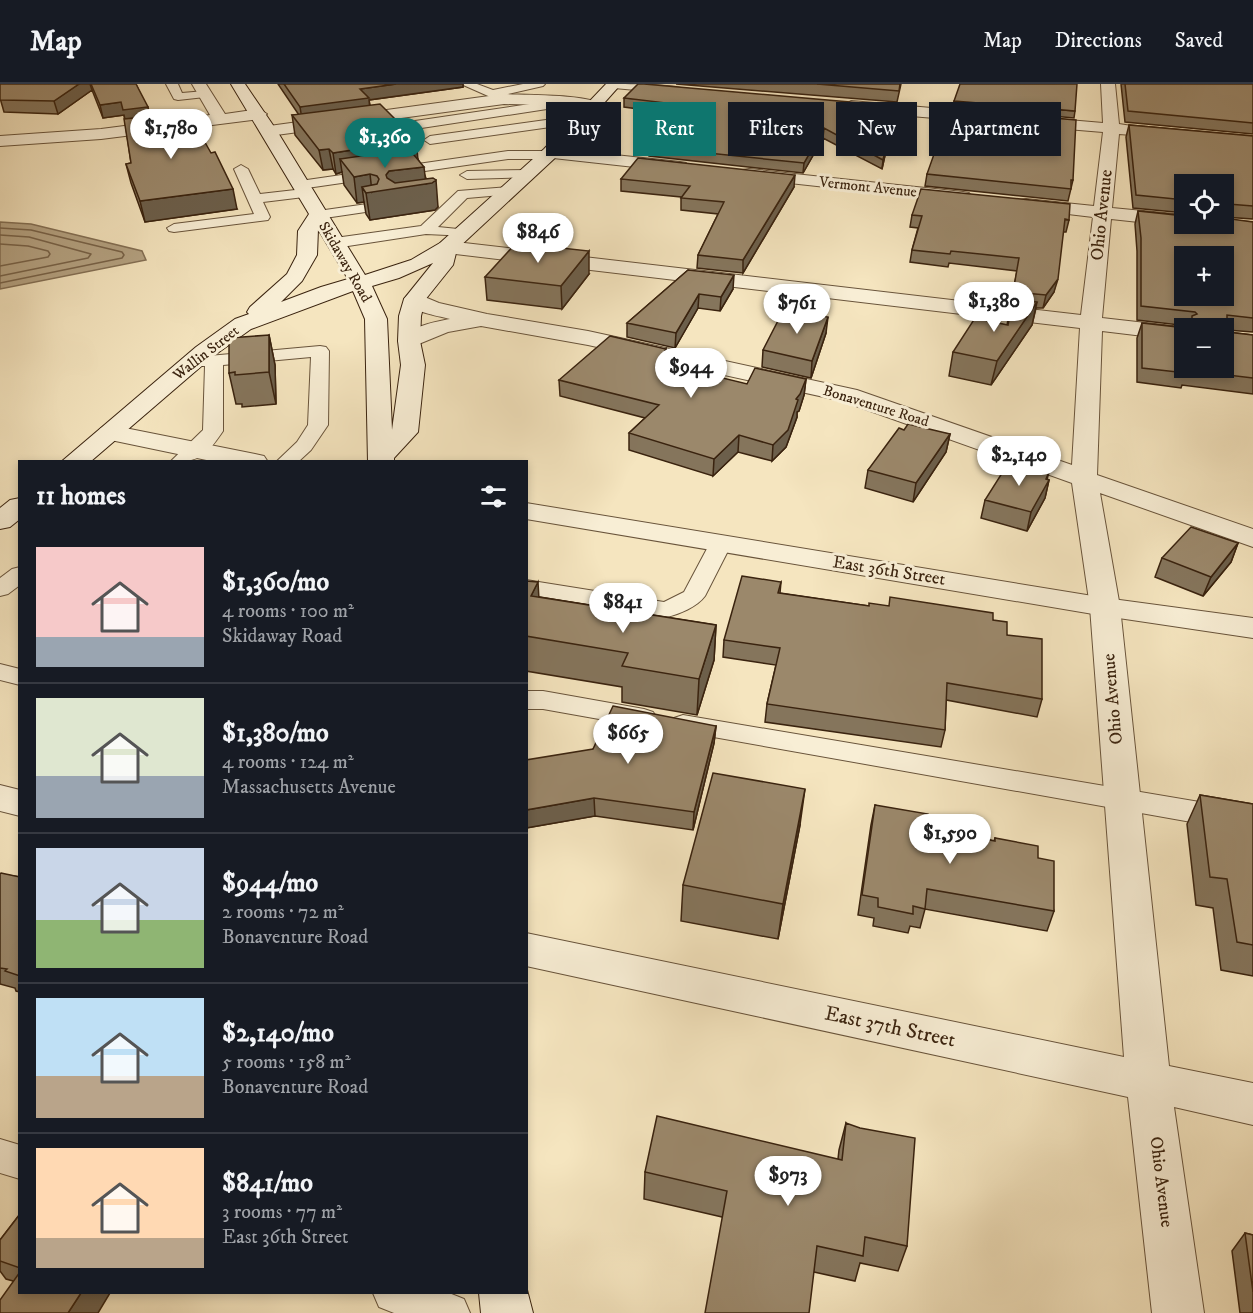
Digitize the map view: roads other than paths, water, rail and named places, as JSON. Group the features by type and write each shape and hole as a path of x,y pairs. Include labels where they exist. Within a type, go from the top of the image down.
{"street":[{"path":"238,84 244,84"},
{"name":"Skidaway Road","path":"238,84 259,114 360,283 376,319 381,459"},
{"path":"597,102 614,84 697,92"},
{"name":"Ohio Avenue","path":"1108,84 1111,129 1091,323 1084,478 1105,607 1148,1082 1178,1313"},
{"path":"202,89 220,119"},
{"path":"269,131 404,113 498,97 568,102"},
{"path":"917,112 1146,132"},
{"path":"0,141 102,135 259,114"},
{"path":"381,459 405,432 413,365 410,316 415,299 443,265 447,248 528,174 546,152"},
{"path":"611,156 692,168"},
{"name":"Vermont Avenue","path":"728,172 985,200"},
{"path":"243,324 295,277 307,255 308,199"},
{"path":"1008,202 1174,219"},
{"path":"447,248 1174,333"},
{"name":"Wallin Street","path":"76,460 203,361 243,324 328,291 418,264 447,248"},
{"name":"Bonaventure Road","path":"415,299 432,308 487,321 610,343 849,396 1253,539"},
{"name":"Bonaventure Road","path":"410,341 428,330 448,324 487,321"},
{"path":"110,433 188,456 233,460"},
{"path":"0,521 18,508"},
{"name":"East 36th Street","path":"528,514 721,543 1105,607 1253,628"},
{"path":"0,798 18,802"},
{"name":"East 37th Street","path":"528,949 1253,1104"},
{"path":"504,1294 507,1313"}],"lane":[{"path":"172,84 178,97 202,89"},
{"path":"467,84 498,97 539,84"},
{"path":"415,125 546,105 550,100"},
{"path":"404,113 447,157 459,177 528,174"},
{"path":"430,140 546,124"},
{"path":"308,199 447,157 520,141"},
{"path":"447,157 508,155 546,148"},
{"path":"174,228 263,217 241,169"},
{"path":"442,197 509,191"},
{"path":"426,230 463,194"},
{"path":"255,199 332,198"},
{"path":"308,199 363,224 463,233"},
{"path":"335,243 363,224 374,207"},
{"path":"188,456 213,431 203,361 320,351 318,425 304,446 288,460"},
{"path":"528,587 667,610 693,596 721,543"},
{"path":"0,589 18,576"},
{"path":"0,672 18,676"},
{"path":"528,700 543,700 1253,822"},
{"path":"0,1156 18,1161"}],"water":[{"path":"0,222 31,224 142,251 146,260 0,289"}]}
